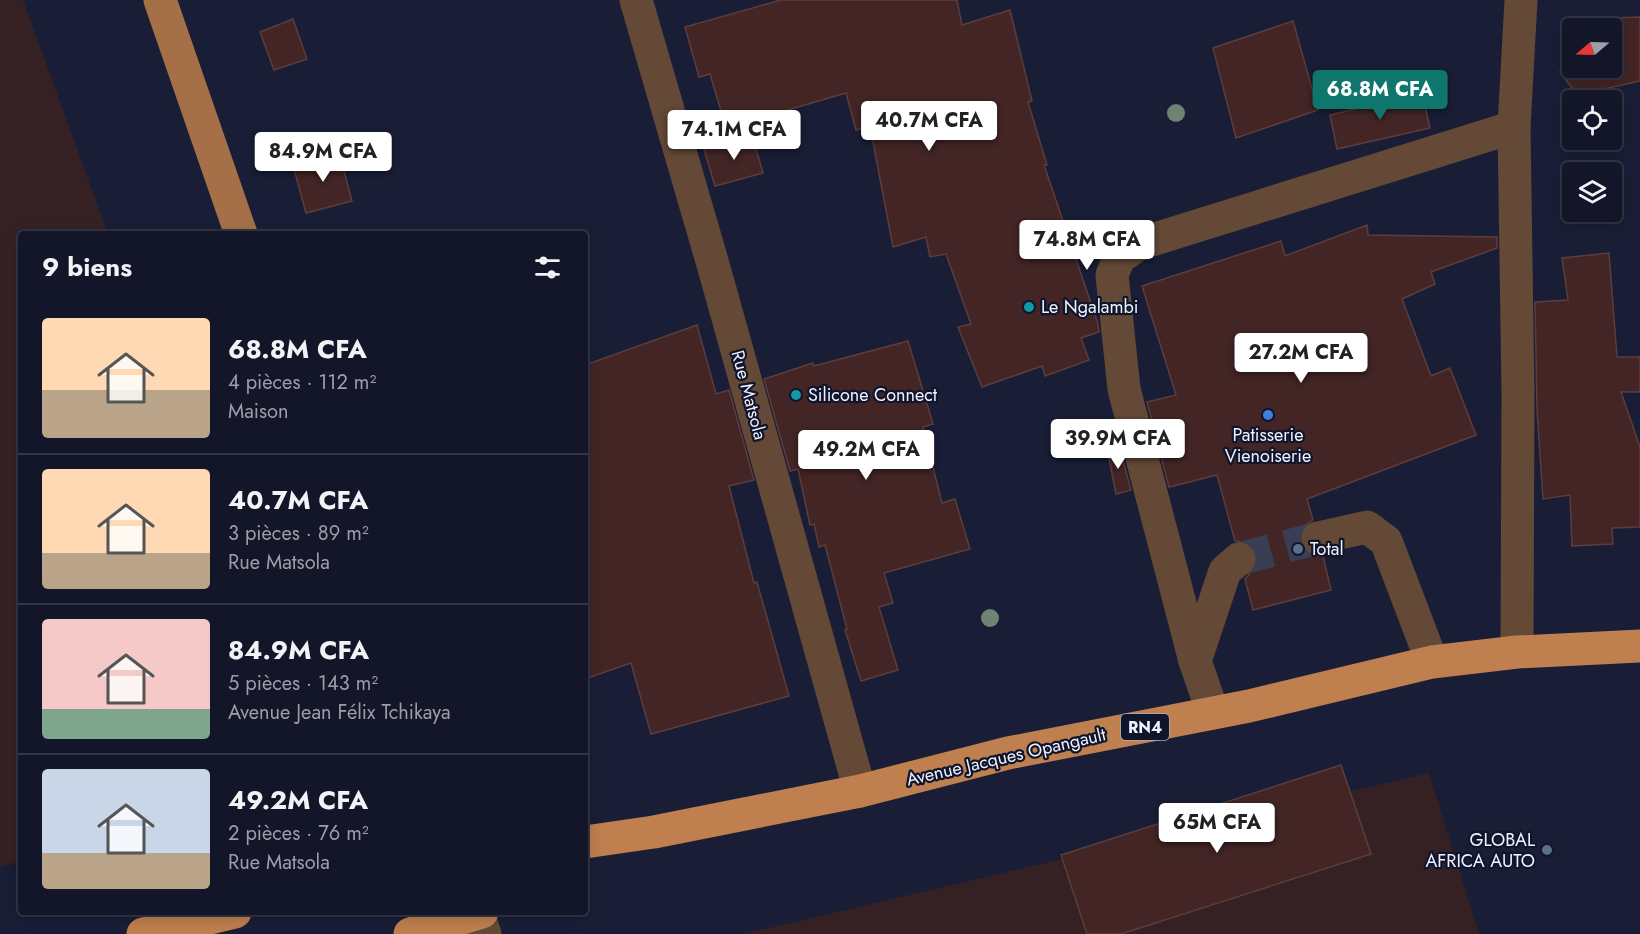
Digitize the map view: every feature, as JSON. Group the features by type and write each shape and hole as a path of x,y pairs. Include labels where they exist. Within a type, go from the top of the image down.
{"highway":[{"name":"Avenue Jacques Opangault","path":"588,842 654,832 860,791 1008,753 1213,713 1432,662 1517,652 1640,646"},
{"name":"RN4","path":"588,863 654,832"},
{"path":"143,934 222,915"},
{"path":"410,934 480,918"}],"main road":[{"path":"160,0 240,231"}],"street":[{"name":"Rue Matsola","path":"636,0 714,268 860,791"},
{"path":"1517,652 1518,393 1514,127 1521,0"},
{"path":"1213,713 1195,661 1124,389 1112,275 1119,258 1140,244 1514,127"},
{"path":"1318,538 1367,527 1386,541 1432,662"},
{"path":"1195,661 1225,571 1239,559"}],"shaded area":[{"path":"0,0 23,0 107,231 18,231 18,862 0,867"},
{"path":"1429,773 1479,934 744,934"}],"building":[{"path":"781,0 957,0 962,25 1010,10 1032,101 1028,102 1047,165 1044,165 1098,324 1099,332 1081,338 1089,360 1045,376 1042,366 982,387 958,327 971,324 946,254 930,257 926,237 893,247 870,126 856,130 846,93 726,128 710,74 699,77 685,27"},
{"path":"1640,17 1640,81 1600,90 1573,90 1564,78 1622,78 1622,18 1612,18"},
{"path":"293,19 307,59 274,70 260,32"},
{"path":"1293,21 1318,110 1236,138 1213,48"},
{"path":"1422,93 1430,128 1337,149 1330,115"},
{"path":"752,135 763,173 715,186 704,149"},
{"path":"339,152 352,201 306,213 293,165"},
{"path":"1367,225 1368,235 1497,237 1497,248 1431,272 1435,284 1402,299 1431,376 1450,368 1476,435 1307,499 1313,520 1300,532 1300,543 1312,556 1323,556 1331,590 1253,610 1245,579 1256,566 1257,555 1253,546 1246,542 1235,541 1217,475 1169,487 1147,402 1176,395 1142,286 1281,241 1285,256"},
{"path":"1609,253 1617,357 1640,357 1640,392 1621,392 1640,447 1640,527 1612,528 1613,544 1572,546 1570,495 1543,499 1537,410 1535,302 1568,300 1562,258"},
{"path":"697,325 716,394 729,390 754,480 729,486 754,583 757,582 789,696 651,734 631,663 588,678 588,364"},
{"path":"908,341 933,424 923,427 942,503 955,499 970,549 884,573 893,603 879,607 898,670 861,681 845,630 847,629 825,545 819,547 814,524 810,525 798,469 790,471 764,379 813,363 814,366"},
{"path":"1119,446 1131,490 1116,494 1107,448"},
{"path":"1341,765 1371,854 1121,934 1087,934 1061,855"}],"tunnel":[{"path":"1239,559 1318,538"}],"place":[{"name":"Le Ngalambi","path":"1029,307"},
{"name":"Silicone Connect","path":"796,395"},
{"name":"Patisserie Vienoiserie","path":"1268,415"},
{"name":"Total","path":"1298,549"},
{"name":"GLOBAL AFRICA AUTO","path":"1547,850"}]}
